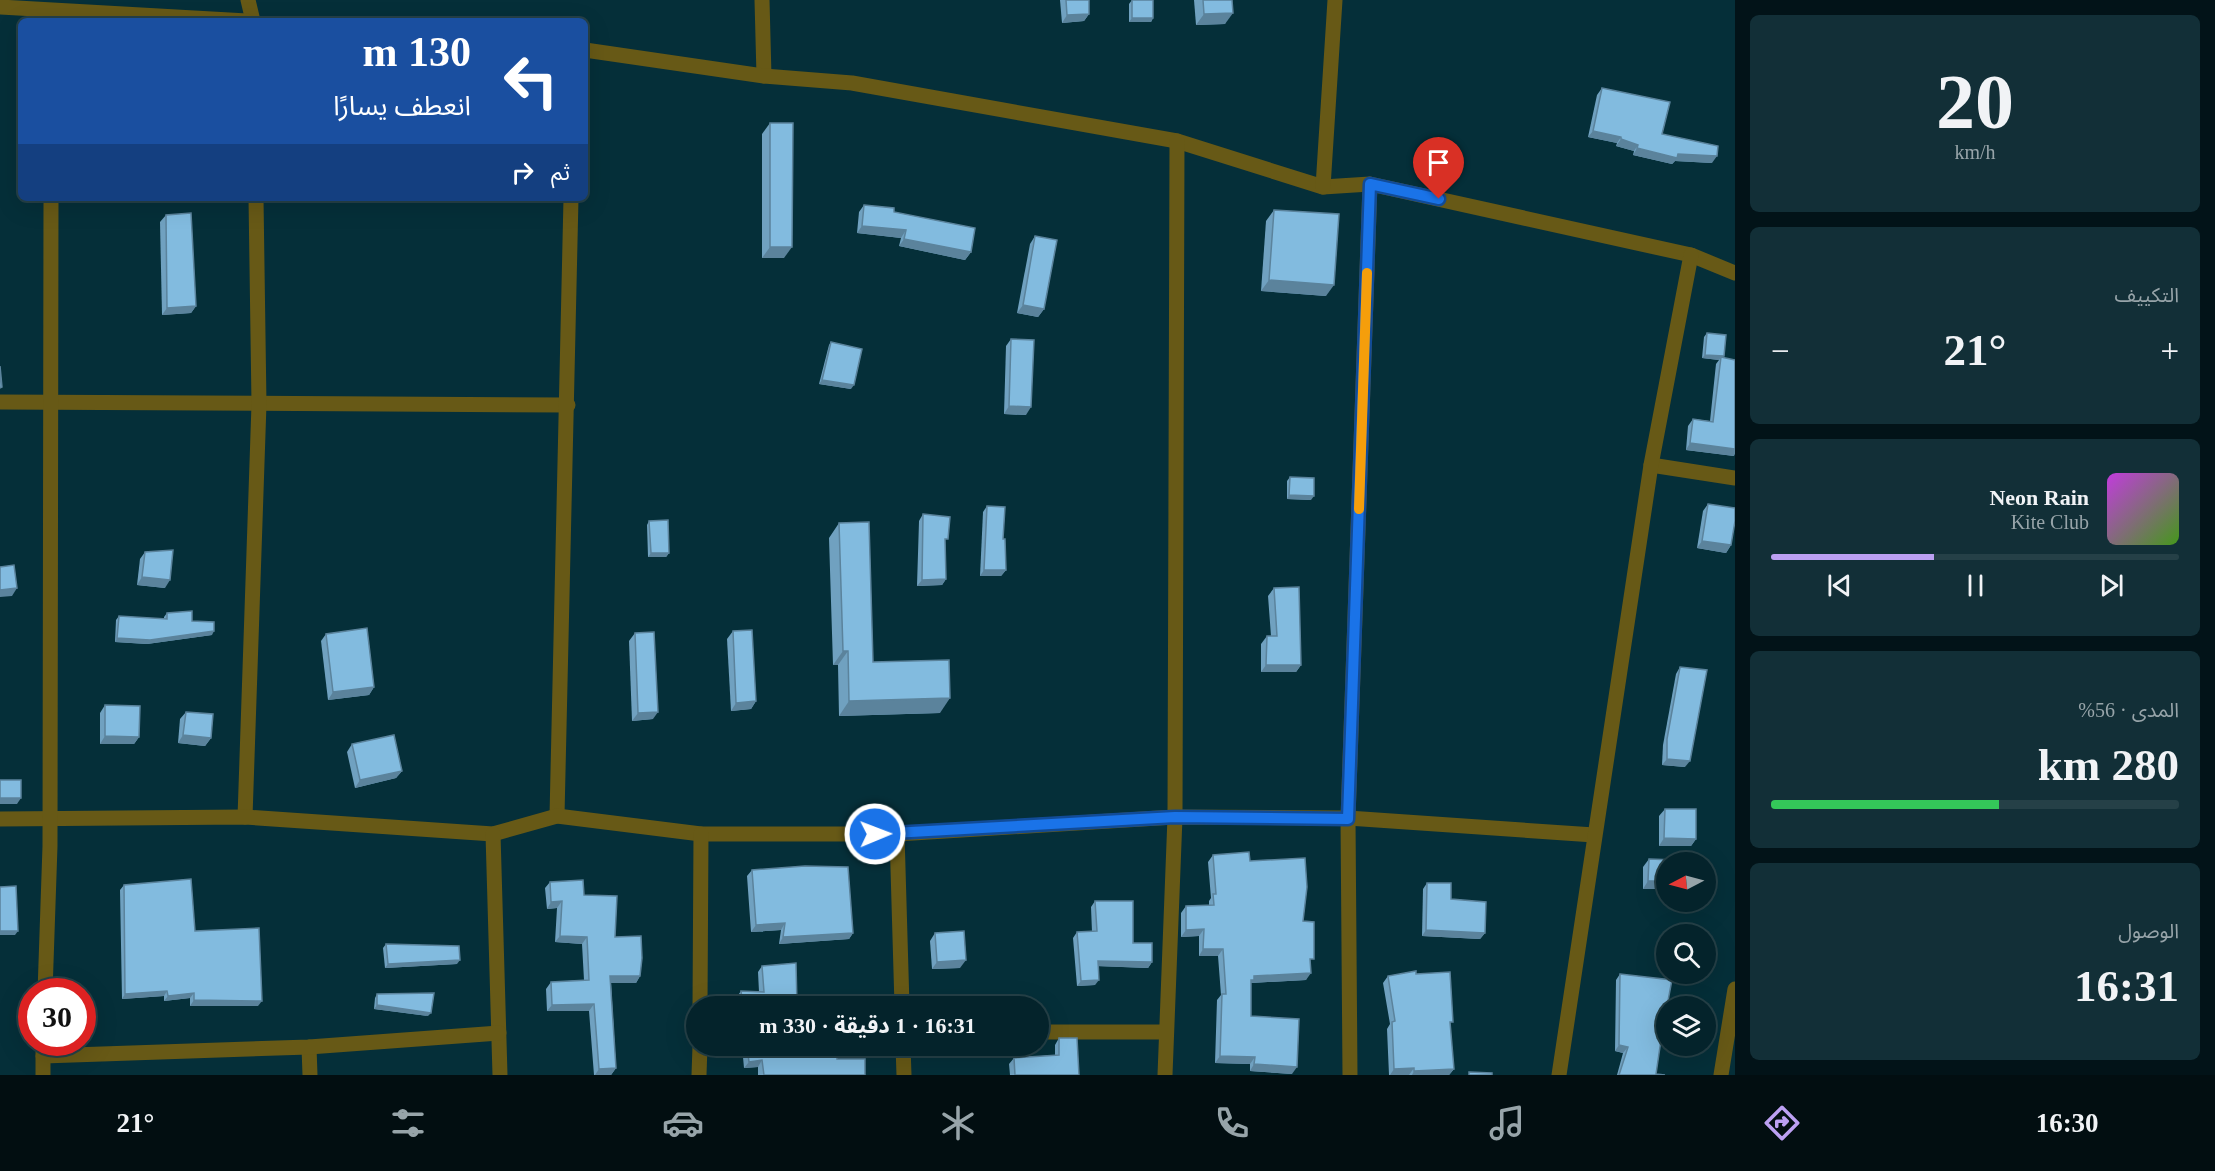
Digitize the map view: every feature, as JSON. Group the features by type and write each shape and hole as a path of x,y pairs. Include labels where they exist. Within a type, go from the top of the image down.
{"street":[{"path":"248,0 252,18"},
{"path":"762,0 764,76"},
{"path":"1323,187 1335,0"},
{"path":"0,7 52,15 150,18"},
{"path":"588,50 764,76 852,83 1177,141 1323,187 1370,184 1691,255 1735,273"},
{"path":"1165,1075 1175,817 1177,141"},
{"path":"1350,1075 1348,819 1370,184"},
{"path":"45,978 50,819 51,201"},
{"path":"245,817 259,404 256,201"},
{"path":"557,816 571,201"},
{"path":"1559,1075 1651,465 1691,255"},
{"path":"0,402 568,405"},
{"path":"1651,465 1735,478"},
{"path":"0,819 245,817 493,834 557,816 700,834 897,834 1175,817 1348,819 1594,835"},
{"path":"493,834 500,1075"},
{"path":"700,834 700,996"},
{"path":"897,834 902,996"},
{"path":"1721,1075 1735,989"},
{"path":"1049,1032 1165,1032"},
{"path":"96,1049 309,1047 499,1033"},
{"path":"309,1047 310,1075"},
{"path":"43,1056 43,1075"},
{"path":"699,1075 700,1056"},
{"path":"903,1056 904,1075"}],"building":[{"path":"1066,0 1089,0 1089,14 1067,15"},
{"path":"1132,0 1153,0 1153,18 1132,18"},
{"path":"1203,0 1232,0 1233,13 1204,14"},
{"path":"1602,88 1670,102 1662,134 1718,146 1717,156 1678,154 1677,158 1637,148 1638,145 1621,139 1621,137 1593,131"},
{"path":"770,123 793,123 792,247 770,247"},
{"path":"864,205 894,208 894,212 975,228 971,252 904,239 906,230 862,226"},
{"path":"1274,210 1339,214 1334,285 1269,280"},
{"path":"191,213 196,306 167,308 166,215"},
{"path":"1035,236 1057,240 1044,309 1023,305"},
{"path":"1707,333 1726,335 1724,356 1705,355"},
{"path":"1011,339 1034,340 1031,407 1009,406"},
{"path":"831,342 862,349 854,385 822,380"},
{"path":"1721,357 1735,360 1735,449 1690,443 1693,419 1713,422"},
{"path":"1290,477 1314,478 1314,496 1289,495"},
{"path":"1708,504 1735,508 1731,545 1702,541"},
{"path":"987,506 1005,507 1003,539 1005,539 1006,570 984,570"},
{"path":"923,514 950,517 948,539 945,539 946,579 922,580"},
{"path":"668,520 669,553 651,553 649,521"},
{"path":"869,522 873,662 949,660 950,698 849,701 848,651 843,651 839,523"},
{"path":"173,550 170,580 142,577 145,552"},
{"path":"14,565 17,588 0,590 0,567"},
{"path":"1299,587 1301,665 1266,665 1267,636 1277,636 1274,588"},
{"path":"192,611 192,621 214,622 214,631 150,640 117,638 119,616 167,619 167,613"},
{"path":"367,628 374,687 333,692 326,634"},
{"path":"752,630 756,701 736,703 733,631"},
{"path":"654,632 658,712 638,713 635,633"},
{"path":"1680,667 1707,670 1690,761 1667,759 1667,739"},
{"path":"105,705 140,706 139,737 105,736"},
{"path":"186,712 213,714 211,738 183,735"},
{"path":"394,735 402,771 360,780 352,744"},
{"path":"0,780 21,780 21,798 0,798"},
{"path":"1665,809 1696,809 1696,839 1664,838"},
{"path":"1249,852 1250,861 1305,858 1307,887 1303,921 1314,922 1314,959 1310,959 1311,973 1254,976 1254,980 1251,980 1251,1016 1299,1019 1297,1067 1254,1064 1255,1057 1220,1056 1222,994 1226,994 1223,949 1203,949 1204,929 1186,930 1186,906 1214,905 1213,894 1216,894 1213,855"},
{"path":"1649,859 1656,859 1656,881 1648,881"},
{"path":"805,866 848,867 853,933 783,937 785,923 756,925 752,870"},
{"path":"191,879 195,931 259,928 262,1001 194,1000 194,993 168,996 167,991 125,994 124,885"},
{"path":"583,880 584,895 617,896 615,937 641,936 640,976 610,976 616,1068 599,1069 594,1004 552,1005 551,982 589,980 587,937 560,936 562,901 551,902 550,882"},
{"path":"1427,883 1451,883 1451,899 1486,902 1485,933 1426,930"},
{"path":"16,886 18,931 0,931 0,887"},
{"path":"1095,901 1133,901 1133,943 1152,943 1152,962 1098,961 1099,980 1081,981 1077,932 1097,931"},
{"path":"964,931 966,960 937,962 935,933"},
{"path":"386,944 459,946 460,960 388,964"},
{"path":"796,963 797,996 742,996 741,991 764,992 762,966"},
{"path":"1416,971 1416,974 1450,972 1453,1022 1450,1022 1454,1069 1414,1071 1414,1068 1394,1069 1392,1022 1395,1021 1388,976"},
{"path":"1620,974 1656,978 1656,984 1671,984 1669,996 1656,996 1656,1056 1659,1056 1656,1074 1665,1075 1619,1075 1628,1047 1619,1045"},
{"path":"434,993 431,1013 377,1005 377,994"},
{"path":"1059,1038 1077,1038 1079,1075 1015,1075 1014,1058 1059,1055"},
{"path":"748,1056 837,1056 837,1059 865,1059 865,1075 764,1075 762,1060 749,1062"},
{"path":"1469,1072 1492,1073 1492,1075 1469,1075"}],"slow traffic":[{"path":"1359,509 1367,273"}],"route":[{"path":"875,834 1175,817 1348,819 1370,184 1439,199"}]}
